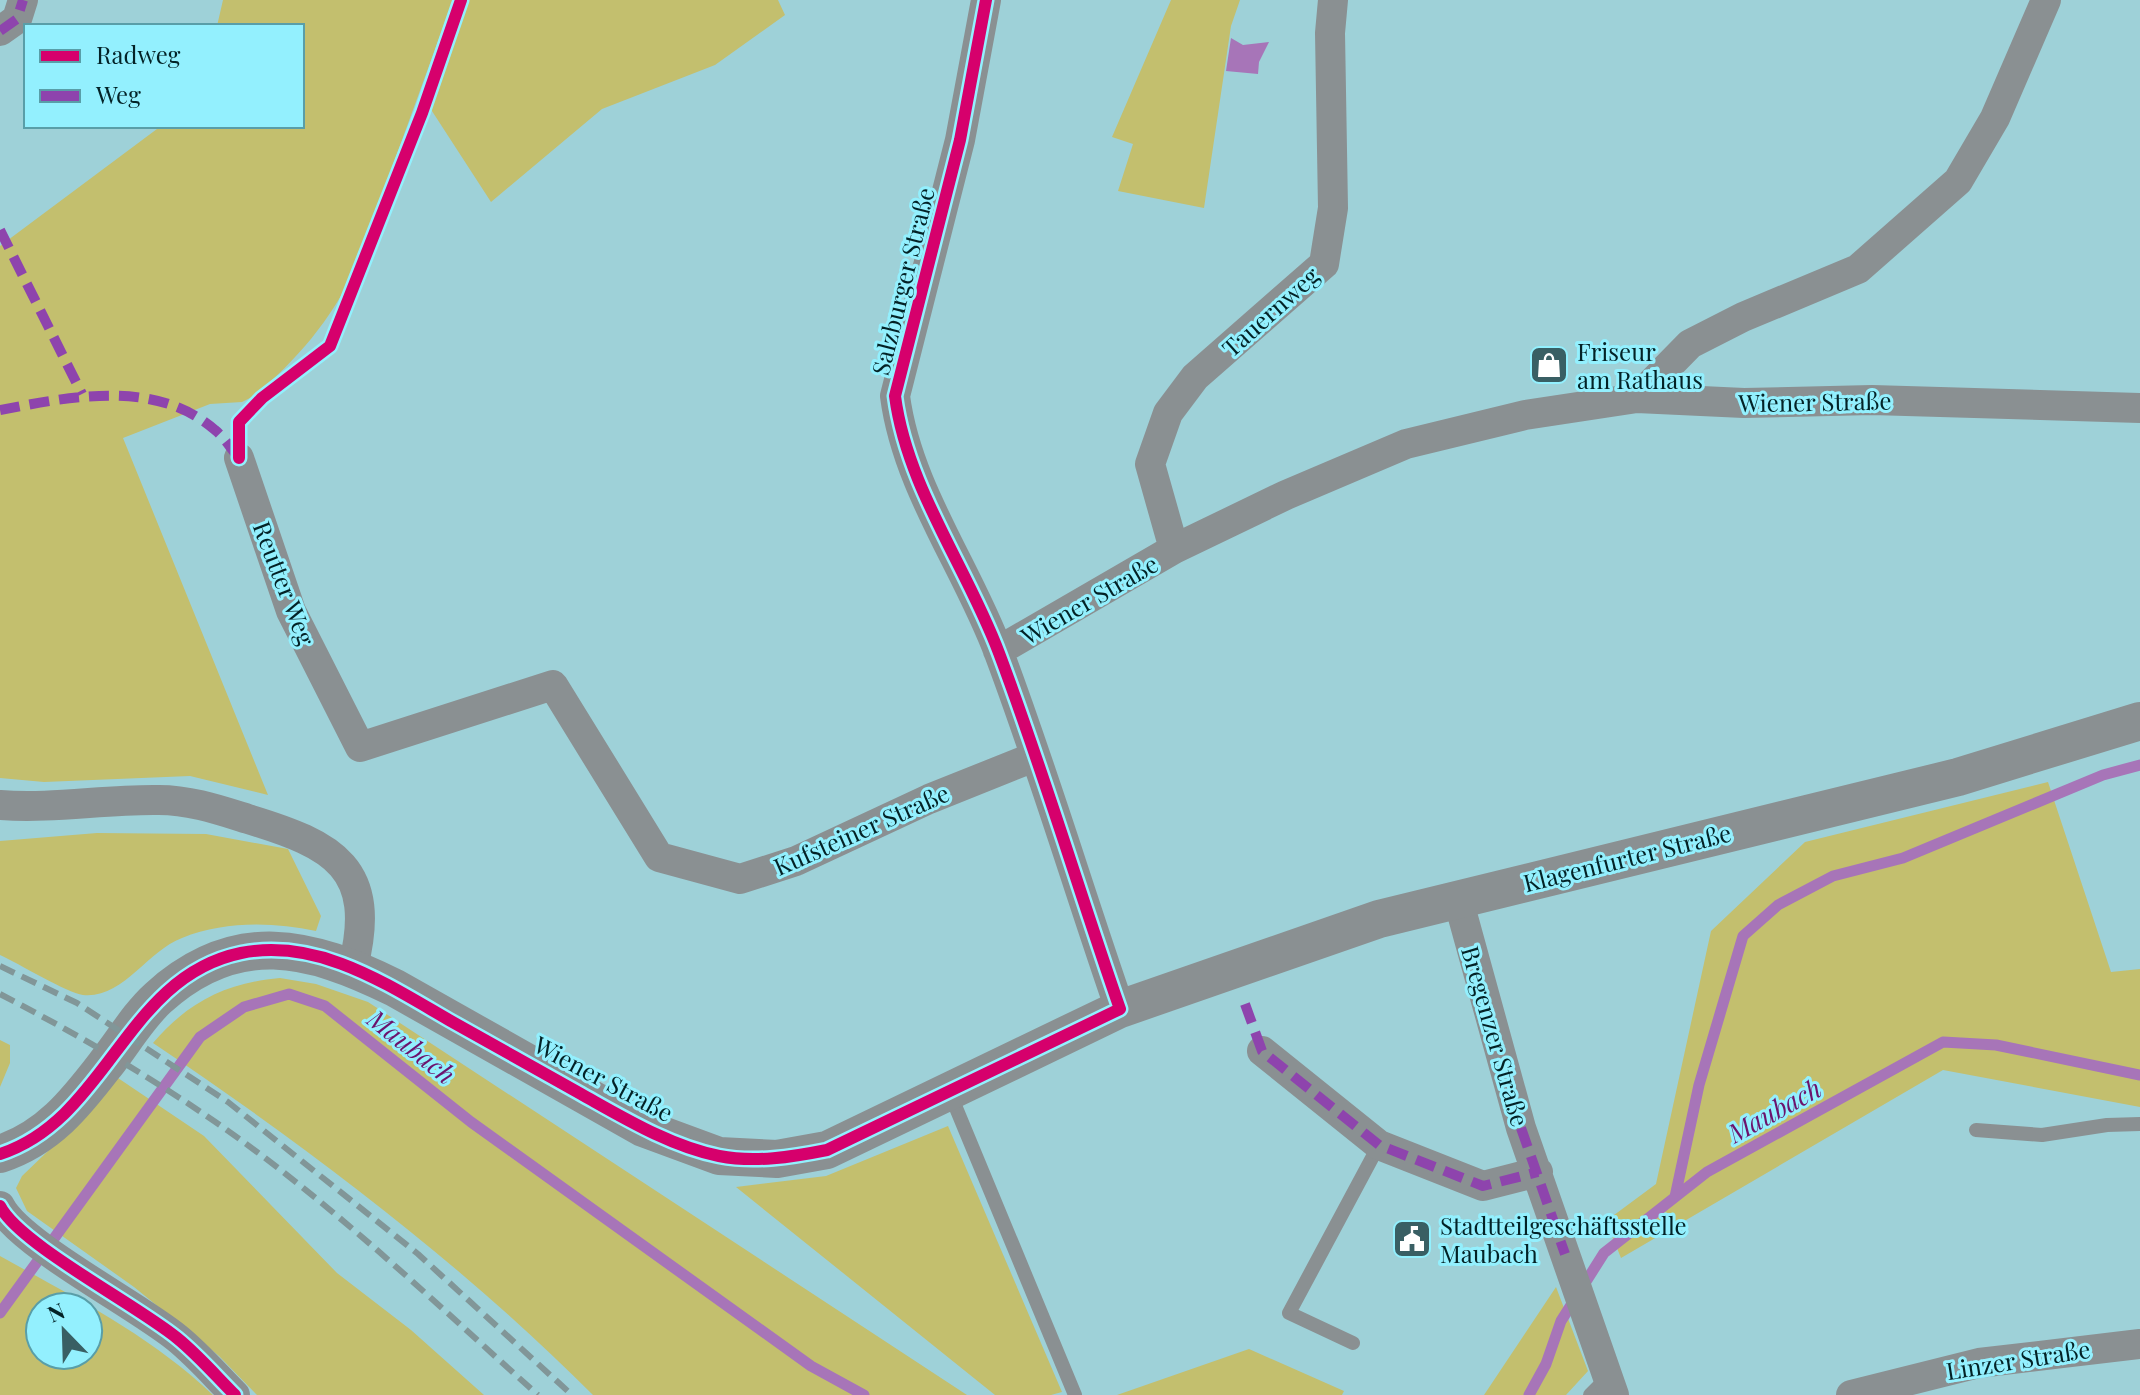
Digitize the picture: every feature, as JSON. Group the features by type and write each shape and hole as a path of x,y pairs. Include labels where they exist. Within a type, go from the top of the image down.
{"street":[{"name":"Salzburger Straße","path":"986,0 960,140 895,396 900,430 916,474 998,651"},
{"name":"Tauernweg","path":"1174,549 1150,464 1168,413 1195,377 1324,264 1333,208 1330,33 1333,0"},
{"path":"1637,398 1690,344 1743,317 1858,269 1958,181 1995,118 2046,0"},
{"path":"0,31 17,19 23,3"},
{"name":"Wiener Straße","path":"0,1154 21,1147 52,1128 156,999 210,963 240,954 280,949 353,967 643,1128 719,1156 777,1159 827,1150 1120,1009 998,651 1174,549 1286,495 1406,444 1525,415 1637,398 1744,403 1886,400 2140,408"},
{"name":"Reutter Weg","path":"239,458 291,611 360,747"},
{"name":"Kufsteiner Straße","path":"360,747 553,685 659,857 740,879 796,861 929,799 1034,757"},
{"name":"Klagenfurter Straße","path":"1120,1009 1379,919 1958,777 2140,721"},
{"path":"0,805 184,802 261,822 329,850 346,871 361,906 360,938 353,967"},
{"name":"Bregenzer Straße","path":"1458,899 1521,1128 1589,1329 1604,1389"},
{"path":"1262,1051 1379,1145 1483,1186 1538,1172"},
{"path":"0,1206 18,1230 115,1292 178,1339 235,1395"},
{"name":"Linzer Straße","path":"1851,1395 1906,1370 2140,1344"}],"lane":[{"path":"949,1091 1075,1395"},
{"path":"1976,1130 2042,1135 2107,1125 2140,1124"},
{"path":"1353,1343 1289,1313 1379,1145"}],"shaded area":[{"path":"223,0 453,0 355,269 324,322 298,354 254,396 242,402 210,404 123,438 268,795 190,776 44,782 0,778 0,246 158,128 304,128 304,24 217,24"},
{"path":"469,0 778,0 785,15 715,65 602,109 491,202 430,108"},
{"path":"1171,0 1240,0 1231,26 1204,208 1118,191 1133,144 1112,137"},
{"path":"1231,38 1243,45 1269,42 1259,62 1258,74 1226,71"},
{"path":"2048,782 2111,972 2140,969 2140,1107 1943,1070 1621,1258 1606,1221 1656,1184 1711,931 1805,842"},
{"path":"97,833 206,834 288,849 321,916 316,931 249,925 198,932 169,944 123,982 97,994 76,993 0,955 0,841"},
{"path":"280,978 316,984 368,1002 967,1395 593,1395 490,1299 382,1208 153,1043 180,1016 209,997 242,984"},
{"path":"0,1040 10,1045 10,1063 0,1087"},
{"path":"115,1076 204,1136 337,1273 411,1330 484,1395 257,1395 219,1356 134,1287 27,1211 16,1188 22,1176 73,1127"},
{"path":"948,1126 1062,1392 1051,1395 995,1395 736,1187 826,1176"},
{"path":"0,1256 63,1291 24,1291 24,1371 104,1371 104,1315 164,1354 213,1395 0,1395"},
{"path":"1556,1287 1588,1371 1566,1395 1484,1395"},
{"path":"1249,1349 1344,1391 1342,1395 1117,1395"}],"waterway":[{"path":"1675,1197 1699,1085 1743,936 1778,905 1833,876 1903,858 2103,775 2140,765"},
{"name":"Maubach","path":"0,1313 200,1037 244,1007 289,994 325,1006 471,1122 811,1366 864,1395"},
{"name":"Maubach","path":"1529,1395 1546,1364 1561,1321 1604,1253 1707,1172 1943,1042 1996,1045 2140,1075"}],"railway":[{"path":"0,966 77,1003 228,1102 418,1254 572,1395"},
{"path":"0,994 136,1070 257,1152 380,1253 538,1395"}],"marked path":[{"path":"0,31 17,19 23,0"},
{"path":"0,230 82,394"},
{"path":"0,410 83,397 139,397 166,403 191,414 218,433 239,458"},
{"path":"1245,1004 1262,1051 1379,1145 1483,1186 1538,1172"},
{"path":"1521,1128 1565,1254"}],"cycle path":[{"path":"239,458 239,422 262,398 330,346 422,113 461,0"},
{"path":"0,1154 37,1136 67,1111 142,1018 170,990 202,967 241,953 269,950 297,952 350,967 648,1130 701,1151 746,1159 787,1157 827,1150 1120,1009 999,653 912,463 895,396 960,140 986,0"},
{"path":"0,1206 11,1221 54,1256 177,1338 235,1395"}],"place":[{"name":"Friseur am Rathaus","path":"1549,365"},
{"name":"Stadtteilgeschäftsstelle Maubach","path":"1412,1239"}]}
